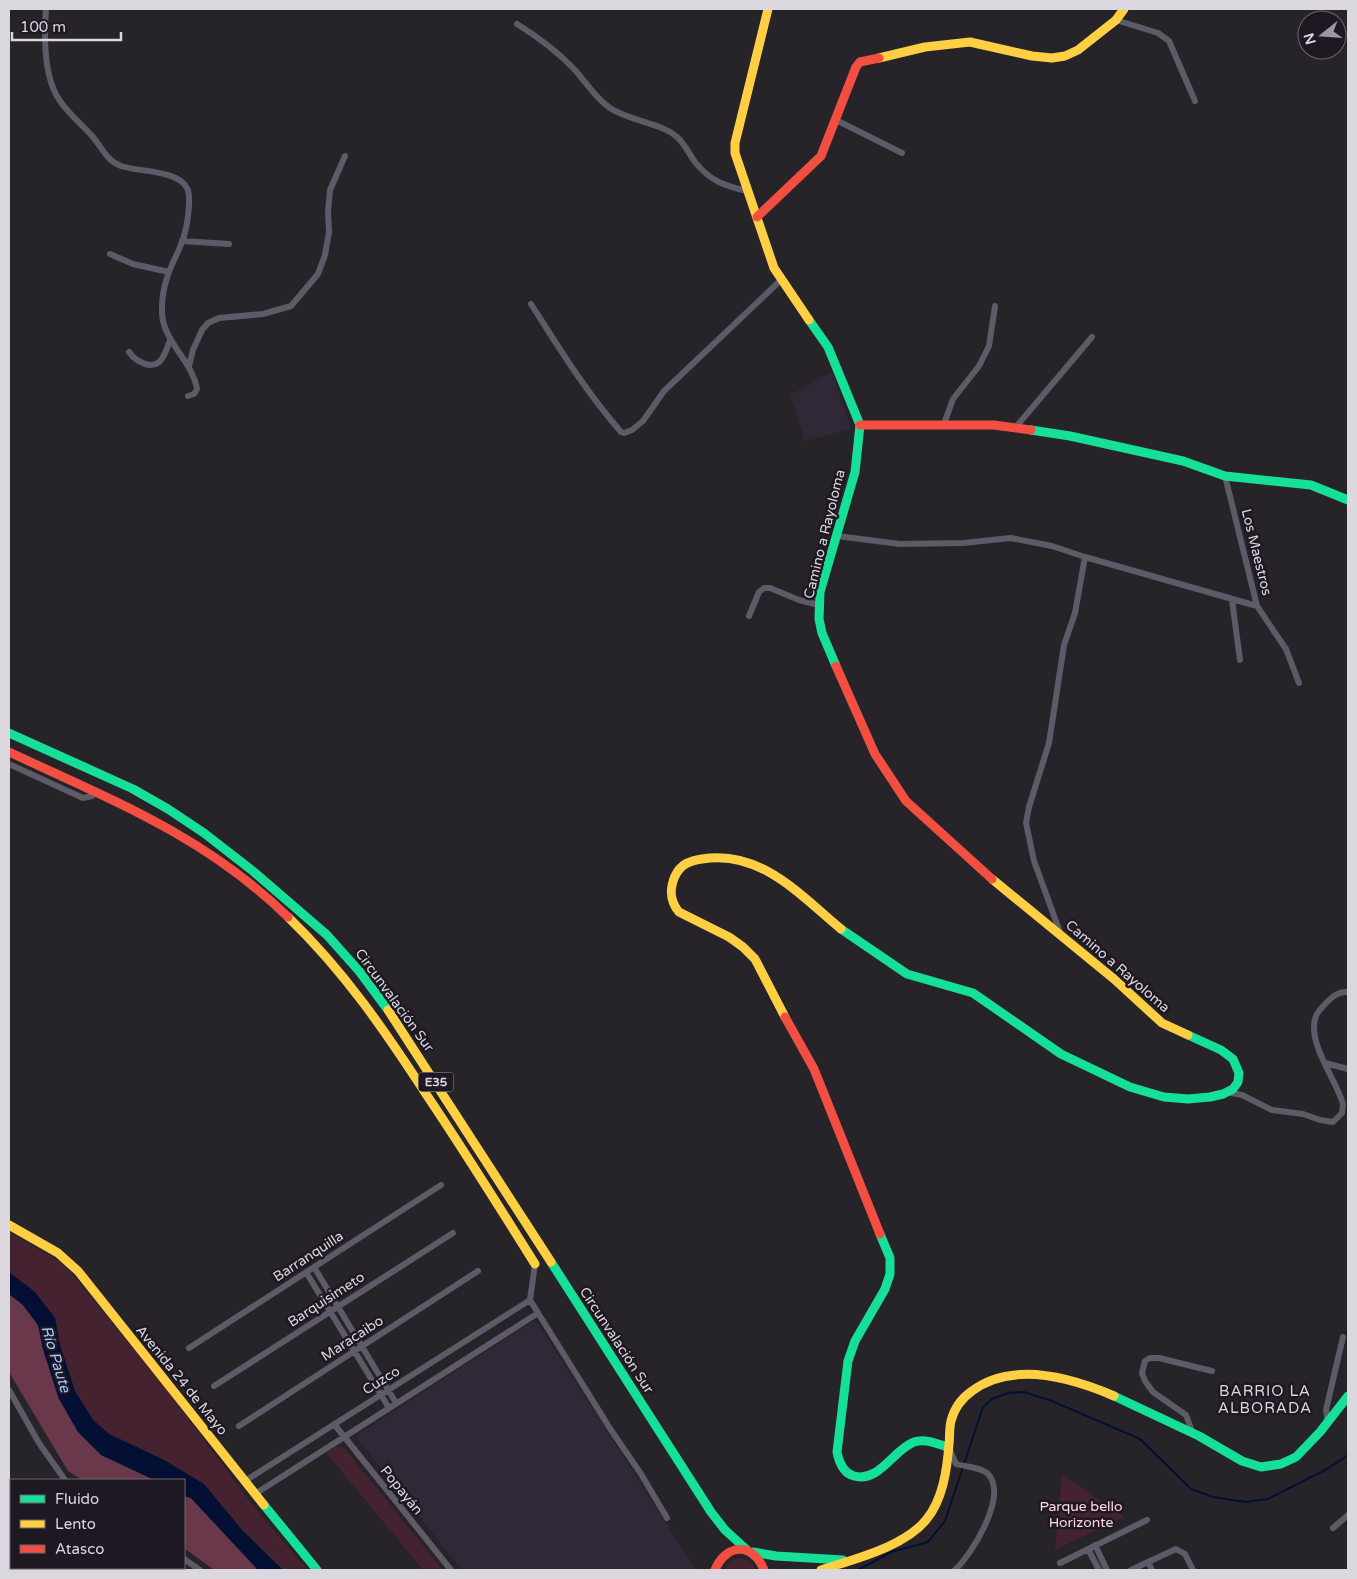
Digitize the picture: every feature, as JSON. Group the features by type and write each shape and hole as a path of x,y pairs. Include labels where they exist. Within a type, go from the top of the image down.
{"main road":[{"name":"Camino a Rayoloma","path":"768,9 735,143 735,153 774,268 828,347 860,425 855,472 820,592 819,605 822,633 875,754 906,801 983,871 1114,979 1162,1023 1221,1050 1233,1059 1239,1074 1238,1082 1233,1089 1226,1092"},
{"path":"757,217 821,156 856,67 860,62 925,47 970,42 1032,56 1052,58 1065,56 1078,50 1116,20 1124,9"},
{"path":"860,425 994,425 1070,436 1183,461 1225,476 1311,485 1348,500"},
{"name":"Circunvalación Sur","path":"9,734 116,781 173,812 224,847 263,878 321,928 338,946 368,982 411,1042 711,1512 725,1530 750,1551"},
{"name":"Circunvalación Sur","path":"9,752 148,816 205,850 274,904 325,955 352,987 395,1047 461,1146 535,1264"},
{"path":"948,1447 921,1440 916,1441 899,1450 876,1472 858,1478 850,1476 840,1464 837,1452 848,1361 855,1341 885,1289 890,1274 890,1258 814,1069 754,959 743,947 729,937 679,912 674,907 671,900 670,887 681,866 692,861 727,858 749,862 775,874 847,934 907,974 972,993 1061,1054 1130,1087 1164,1097 1188,1099 1210,1097 1226,1092"},
{"name":"Avenida 24 de Mayo","path":"9,1225 58,1253 78,1271 255,1494 318,1570"},
{"path":"821,1570 877,1551 908,1534 925,1521 933,1508 943,1479 953,1414 966,1396 974,1389 1009,1376 1059,1376 1100,1389 1244,1461 1260,1467 1287,1462 1299,1453 1322,1430 1348,1396"},
{"path":"715,1570 719,1560 728,1552 741,1549 783,1557 848,1560"},
{"name":"E35","path":"750,1551 761,1560 764,1570"}],"street":[{"path":"46,9 44,39 49,75 54,92 60,102 89,132 111,161 128,168 177,177 189,190 188,214 182,241 169,272 162,306 162,320 170,340 196,380 197,389 194,394 188,396"},
{"path":"1116,20 1158,34 1168,40 1195,101"},
{"path":"517,24 555,50 576,71 600,101 621,114 676,136 686,147 695,162 706,173 722,185 747,191"},
{"path":"836,120 902,153"},
{"path":"188,366 202,330 208,323 219,318 263,314 291,306 318,274 325,255 329,232 330,190 345,156"},
{"path":"182,241 229,244"},
{"path":"110,254 134,264 169,272"},
{"path":"531,304 575,373 603,410 621,432 624,433 629,432 643,421 664,391 782,279"},
{"path":"944,424 953,399 978,366 989,346 995,306"},
{"path":"1015,428 1092,337"},
{"path":"129,352 138,362 150,365 158,364 170,340"},
{"name":"Los Maestros","path":"1225,476 1257,606 1286,649 1300,683"},
{"path":"837,536 900,544 963,543 1011,538 1052,546 1257,606"},
{"path":"1062,936 1034,861 1026,823 1029,807 1049,743 1064,645 1075,613 1085,557"},
{"path":"748,616 759,592 764,588 770,588 798,600 819,605"},
{"path":"1232,600 1240,660"},
{"path":"9,764 83,798 98,792"},
{"path":"1226,1092 1242,1095 1272,1110 1303,1114 1333,1122 1342,1113 1343,1104 1314,1035 1315,1017 1331,998 1339,992 1348,992"},
{"path":"1325,1063 1348,1069"},
{"name":"Barranquilla","path":"188,1348 441,1185"},
{"name":"Barquisimeto","path":"214,1386 452,1232"},
{"path":"535,1264 530,1300 667,1518"},
{"path":"314,1267 396,1404"},
{"name":"Maracaibo","path":"239,1426 478,1271"},
{"path":"306,1272 389,1408"},
{"name":"Cuzco","path":"245,1481 530,1300"},
{"name":"Cuzco","path":"255,1494 538,1313"},
{"path":"1328,1422 1326,1410 1343,1337"},
{"path":"1193,1434 1186,1415 1153,1392 1145,1381 1142,1373 1145,1361 1150,1358 1159,1358 1212,1371"},
{"path":"9,1390 40,1443"},
{"path":"9,1395 64,1479"},
{"name":"Popayán","path":"334,1424 451,1570"},
{"path":"948,1447 957,1464 985,1472 993,1486 992,1501 978,1539 971,1552 955,1570"},
{"path":"943,1479 957,1464"},
{"path":"1333,1528 1348,1515"},
{"path":"1060,1563 1147,1520"},
{"path":"1092,1547 1099,1570"},
{"path":"1092,1547 1107,1570"},
{"path":"1131,1570 1174,1550 1181,1550 1193,1570"},
{"path":"185,1560 200,1570"},
{"path":"1148,1562 1152,1570"}],"shaded area":[{"path":"832,372 851,429 805,441 790,395"},
{"path":"9,1294 23,1305 38,1325 43,1349 58,1397 153,1479 80,1479 68,1471 9,1372"},
{"path":"535,1322 539,1325 696,1570 462,1570 360,1442 358,1437 360,1433 530,1323"},
{"path":"185,1496 191,1498 258,1570 214,1570 185,1549"}],"green space":[{"path":"9,1232 63,1263 164,1386 257,1511 308,1570 283,1570 242,1530 204,1484 164,1460 109,1434 93,1420 75,1392 60,1345 55,1318 35,1292 9,1272"},
{"path":"336,1447 345,1449 443,1570 423,1570 329,1456 327,1453"},
{"name":"Parque bello Horizonte","path":"1062,1474 1124,1517 1055,1550"},
{"path":"738,1558 749,1561 755,1570 725,1570 729,1562"}],"water":[{"name":"Río Paute","path":"9,1272 35,1292 55,1318 60,1345 75,1391 93,1420 109,1434 164,1460 204,1484 242,1530 283,1570 258,1570 191,1498 185,1496 185,1479 152,1479 101,1455 78,1432 59,1399 43,1349 38,1325 23,1305 9,1294"}],"waterway":[{"path":"858,1570 891,1552 928,1542 945,1521 983,1407 992,1399 1008,1393 1024,1392 1052,1401 1140,1439 1191,1489 1213,1497 1246,1502 1268,1499 1327,1469 1348,1455"}],"traffic: fast":[{"path":"809,320 828,347 860,425 855,472 820,592 819,619 822,633 836,666"},
{"path":"1031,430 1070,436 1183,461 1225,476 1311,485 1348,500"},
{"path":"9,733 133,789 204,833 254,872 327,935 359,971 388,1010"},
{"path":"841,929 907,974 973,993 1061,1054 1130,1087 1164,1097 1188,1099 1210,1097 1233,1089 1238,1082 1239,1073 1233,1059 1221,1050 1188,1035"},
{"path":"880,1234 890,1258 890,1274 885,1289 855,1341 848,1361 837,1452 839,1460 842,1467 850,1475 863,1477 871,1475 886,1465 906,1446 914,1442 927,1441 948,1447"},
{"path":"551,1262 711,1512 725,1530 747,1550"},
{"path":"1114,1396 1199,1436 1242,1461 1261,1467 1281,1464 1296,1457 1320,1432 1348,1396"},
{"path":"264,1505 317,1570"},
{"path":"753,1552 776,1556 843,1560"}],"traffic: slow":[{"path":"768,9 735,143 735,153 774,268 809,320"},
{"path":"879,58 925,47 970,42 1032,56 1052,58 1065,56 1078,50 1116,20 1124,9"},
{"path":"785,1017 755,959 743,947 729,937 679,912 671,895 673,881 677,872 686,864 702,859 723,858 742,861 761,868 778,878 794,889 841,929"},
{"path":"992,879 1114,979 1162,1023 1188,1035"},
{"path":"288,917 328,959 380,1026 455,1138 535,1264"},
{"path":"388,1010 551,1262"},
{"path":"9,1225 58,1253 78,1271 264,1505"},
{"path":"821,1570 892,1545 905,1538 926,1520 932,1512 943,1484 952,1417 959,1404 972,1391 988,1382 1006,1376 1024,1374 1061,1378 1114,1396"}],"traffic: jam":[{"path":"757,217 821,156 856,67 860,62 879,58"},
{"path":"860,425 994,425 1031,430"},
{"path":"836,666 875,754 906,801 992,879"},
{"path":"9,752 121,804 190,842 224,864 288,917"},
{"path":"785,1017 814,1069 880,1234"},
{"path":"715,1570 726,1555 739,1549 753,1554 764,1570"}],"district":[{"name":"BARRIO LA ALBORADA","path":"1265,1400"}]}
